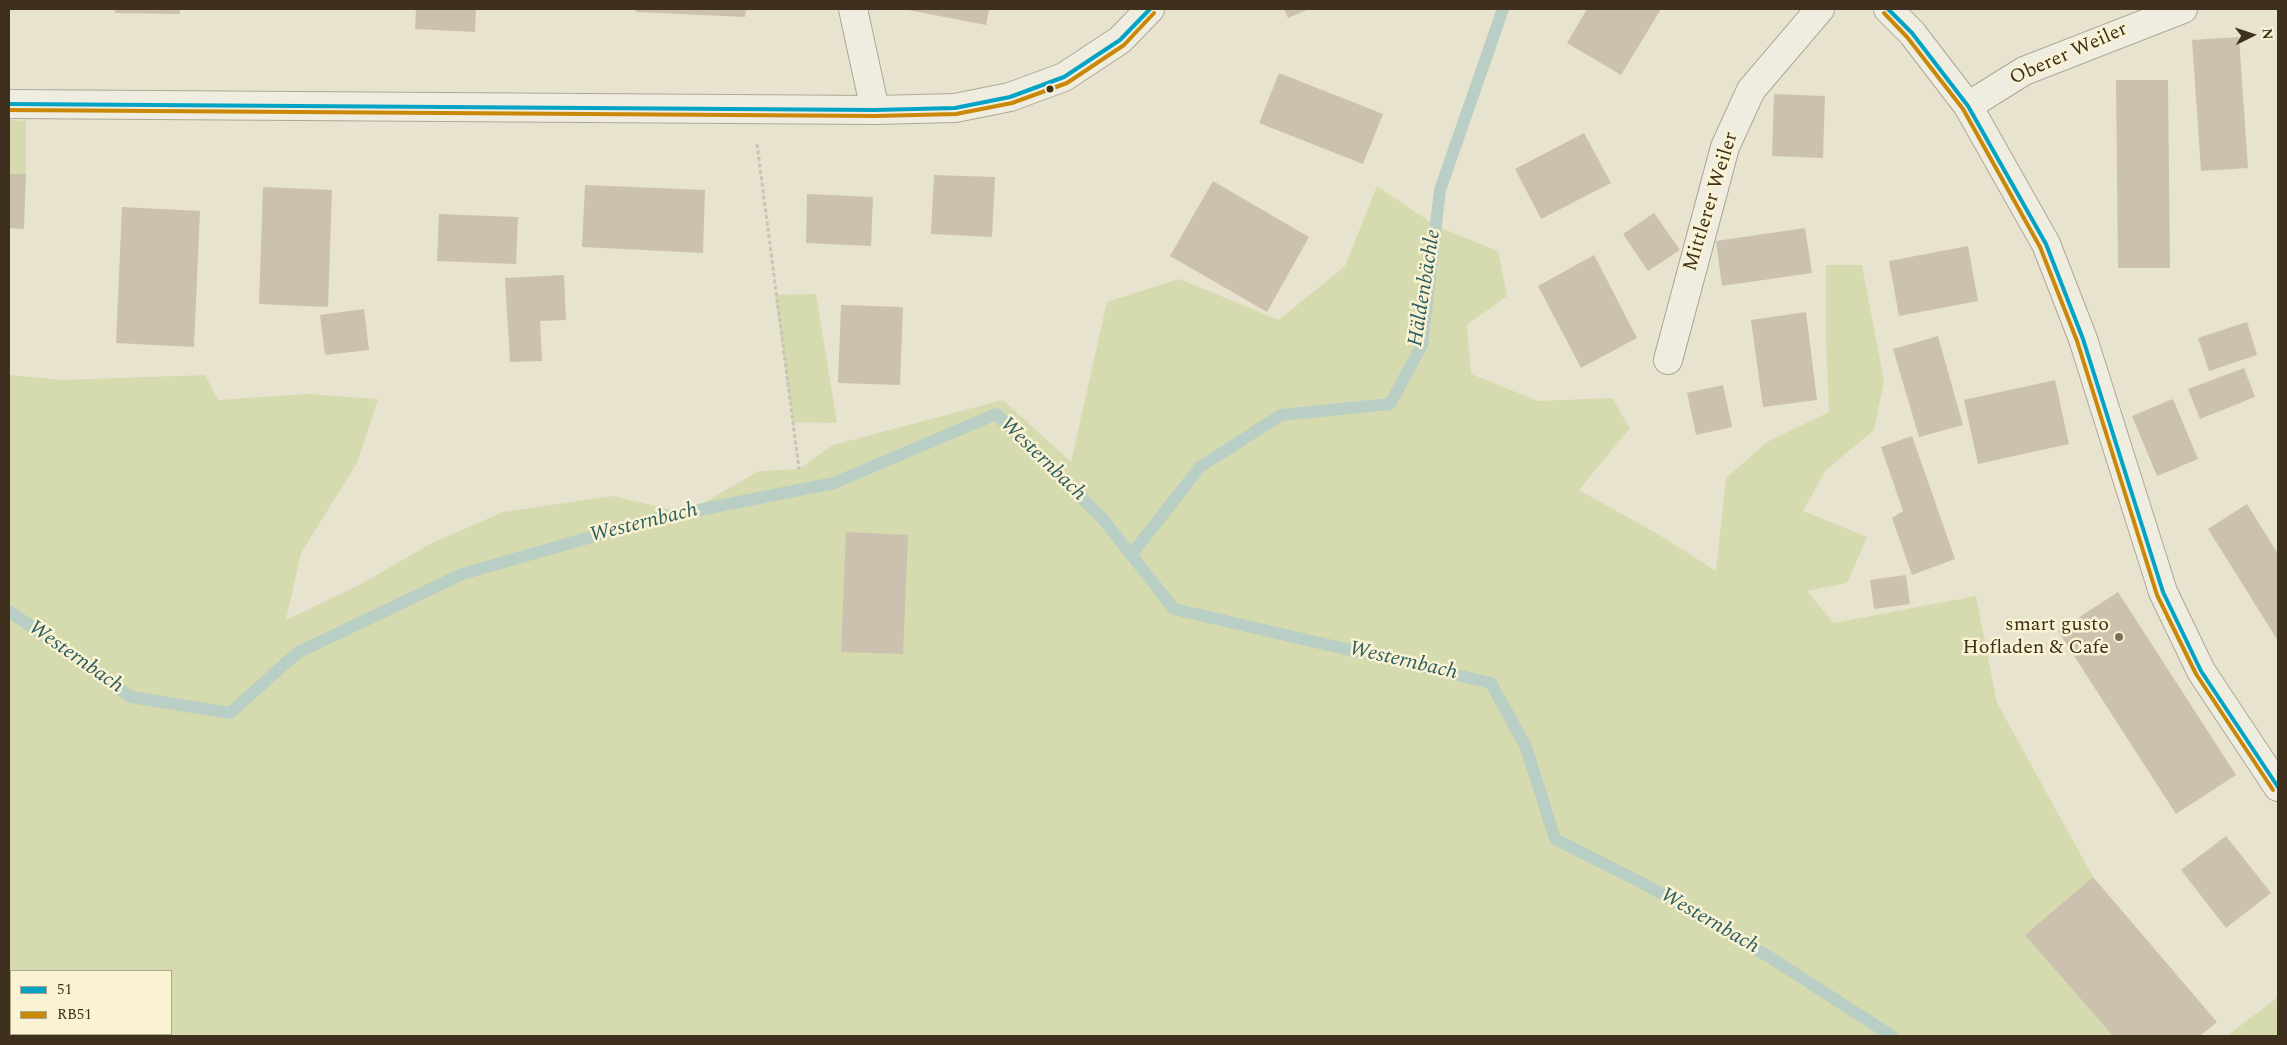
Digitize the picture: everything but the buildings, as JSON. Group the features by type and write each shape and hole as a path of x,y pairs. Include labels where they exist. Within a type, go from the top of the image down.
{"street":[{"path":"853,9 874,110"},
{"path":"9,104 874,110 954,108 1010,98 1064,77 1120,40 1150,9"},
{"name":"Mittlerer Weiler","path":"1668,360 1725,146 1751,90 1820,9"},
{"path":"1888,9 1912,33 1968,106 2050,253 2084,339 2162,592 2201,671 2278,787"},
{"name":"Oberer Weiler","path":"1968,106 2024,71 2177,10"}],"path":[{"path":"757,109 756,154 799,469"}],"green space":[{"path":"9,120 26,121 26,174 9,174"},
{"path":"1377,186 1436,226 1498,251 1507,296 1467,325 1471,374 1538,401 1612,398 1630,428 1579,490 1661,536 1716,571 1726,478 1767,442 1829,412 1826,340 1826,265 1862,265 1884,381 1874,430 1826,470 1803,511 1867,537 1847,583 1807,591 1834,623 1976,596 1997,703 2093,877 2026,935 2113,1036 9,1036 9,375 63,380 205,375 218,400 307,394 378,399 357,463 301,553 286,620 359,585 432,543 503,512 612,496 686,513 759,471 799,469 833,445 1003,400 1071,462 1107,302 1179,279 1279,320 1345,266"},
{"path":"816,294 837,423 793,422 775,295"},
{"path":"2278,997 2278,1036 2227,1036"}],"waterway":[{"name":"Häldenbächle","path":"1131,555 1200,467 1281,415 1390,404 1422,345 1440,190 1503,9"},
{"name":"Westernbach","path":"9,611 131,697 230,713 297,653 462,574 654,519 834,483 996,414 1102,518 1174,609 1491,683 1526,747 1555,839 1650,887 1771,958 1892,1036"}],"transit line":[{"name":"51","path":"9,104 875,110 955,108 1010,97 1064,77 1120,40 1150,9"},
{"name":"51","path":"1888,9 1912,33 1968,106 2046,244 2083,339 2163,592 2201,671 2278,787"},
{"name":"RB51","path":"9,110 875,116 956,114 1012,103 1067,83 1124,45 1154,13"},
{"name":"RB51","path":"1884,13 1907,37 1963,109 2040,247 2077,341 2157,595 2196,674 2273,790"}],"place":[{"name":"smart gusto Hofladen & Cafe","path":"2119,637"}]}
